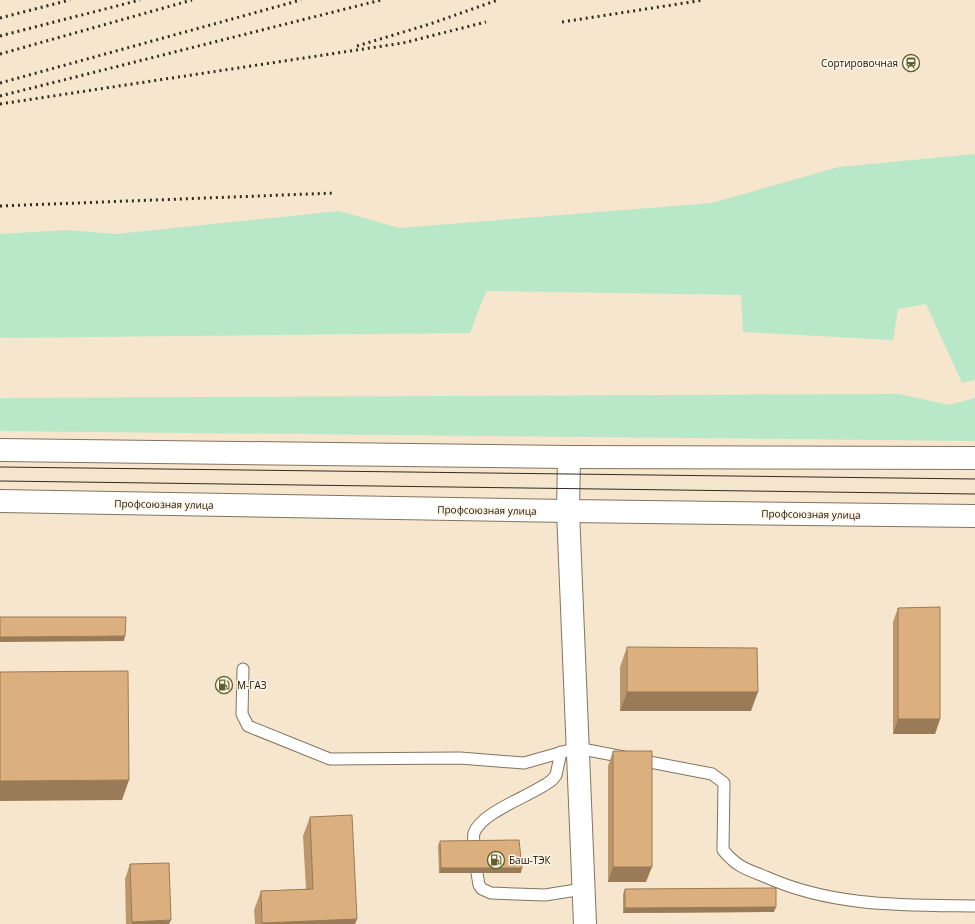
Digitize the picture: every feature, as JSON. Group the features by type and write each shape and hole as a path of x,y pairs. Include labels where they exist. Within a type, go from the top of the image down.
{"main road":[{"path":"0,450 569,457 975,458"},
{"path":"569,457 569,750 583,889 585,924"},
{"name":"Профсоюзная улица","path":"0,501 568,511 975,516"}],"lane":[{"path":"242,669 242,714 248,726 330,759 460,758 524,763 569,750 712,774 724,782 723,850 734,863 775,881 829,898 880,904 975,906"},
{"path":"474,846 473,836 476,830 491,814 554,778 569,750"},
{"path":"477,873 478,884 482,889 491,893 545,895 583,889"}],"green space":[{"path":"975,154 975,380 962,383 926,304 898,309 893,340 743,332 741,295 486,291 470,333 0,338 0,234 67,230 116,234 339,211 399,228 712,203 839,167"},
{"path":"899,394 949,405 975,398 975,441 0,431 0,398"}],"building":[{"path":"940,607 940,719 898,719 898,608"},
{"path":"0,617 126,617 125,636 0,637"},
{"path":"627,647 757,648 758,692 627,692"},
{"path":"128,671 129,780 0,781 0,672"},
{"path":"613,751 652,751 652,867 613,867"},
{"path":"352,815 357,919 262,923 261,891 313,889 310,817"},
{"path":"519,840 522,868 441,868 440,841"},
{"path":"169,863 171,920 132,922 130,864"},
{"path":"776,888 776,907 625,908 625,889"}],"tram line":[{"path":"0,467 975,479"},
{"path":"0,481 975,494"}],"railway":[{"path":"0,18 70,0"},
{"path":"0,36 140,0"},
{"path":"0,54 192,0"},
{"path":"0,83 301,0"},
{"path":"0,96 381,0"},
{"path":"357,46 430,24 498,0"},
{"path":"562,22 704,0"},
{"path":"0,104 403,43 486,22"},
{"path":"0,206 335,193"}],"place":[{"name":"Сортировочная","path":"911,63"},
{"name":"М-ГАЗ","path":"224,685"},
{"name":"Баш-ТЭК","path":"496,860"}]}
